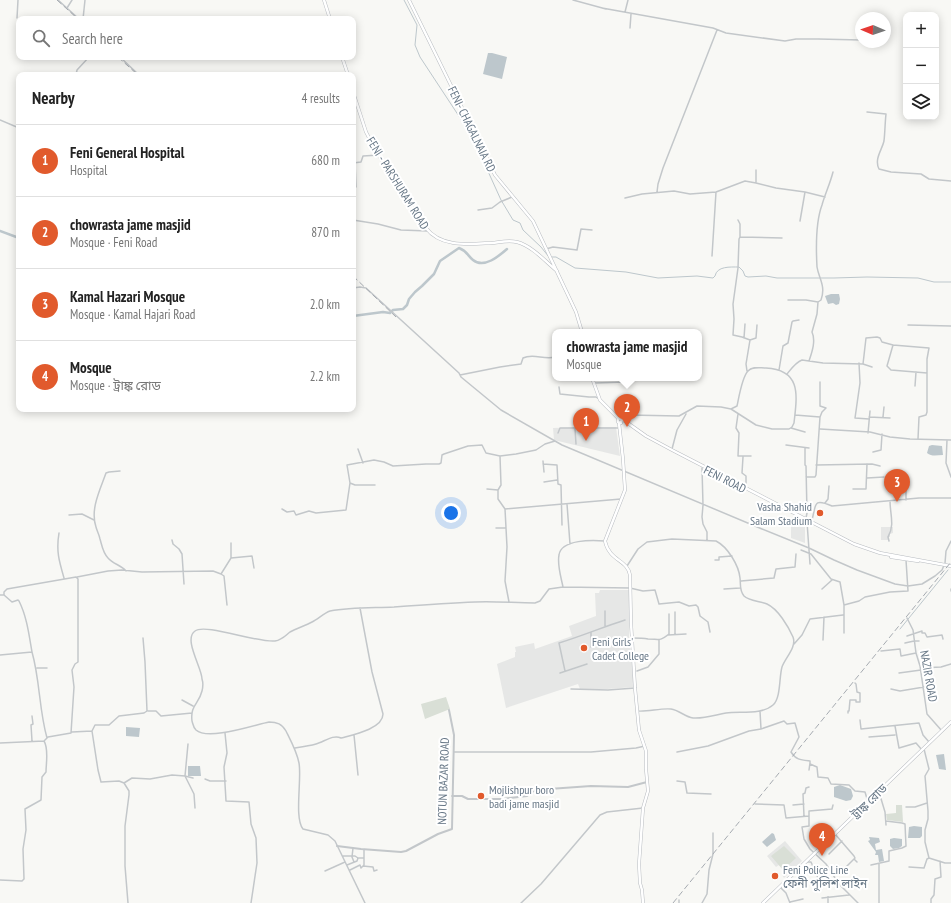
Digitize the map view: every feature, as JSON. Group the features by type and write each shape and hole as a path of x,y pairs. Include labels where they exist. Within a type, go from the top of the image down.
{"main road":[{"path":"324,0 329,16"},
{"name":"FENI- CHAGALNAIA RD","path":"409,0 493,172 497,179 533,221 557,272"},
{"path":"343,60 347,72"},
{"name":"FENI - PARSHURAM ROAD","path":"356,101 366,132 378,155 428,231 433,236 446,242 475,244 509,241 519,243 528,248 557,272"},
{"path":"557,272 576,312 581,329"},
{"name":"FENI ROAD","path":"594,381 600,400 620,419 663,447 702,468 863,549 906,560 944,564"},
{"path":"595,383 601,400 620,419 646,436 807,521 867,549 944,564 951,567"},
{"path":"620,419 619,428 624,472 624,490 622,499 605,541 611,554 627,566 630,575 632,638 637,710 639,730 647,756 648,793 643,808 639,864 643,903"},
{"name":"ট্রাঙ্ক রোড","path":"763,903 951,722"},
{"name":"ট্রাঙ্ক রোড","path":"923,749 942,731"}],"street":[{"path":"17,16 18,0"},
{"path":"58,0 76,16"},
{"path":"67,8 72,0"},
{"path":"83,16 85,0"},
{"path":"573,0 606,9"},
{"path":"625,12 628,0"},
{"path":"602,8 717,29 726,33 785,41 818,38 855,40"},
{"path":"630,28 631,13"},
{"path":"657,192 656,189 663,168 717,29"},
{"path":"77,72 86,60"},
{"path":"123,60 136,72"},
{"path":"867,112 886,114 883,143 877,157 877,165 879,169 891,172 921,174 929,180 951,181"},
{"path":"0,120 16,127"},
{"path":"356,163 361,162 363,156 378,155"},
{"path":"756,170 756,183"},
{"path":"809,361 813,348 812,332 817,314 818,302 823,296 822,280 817,267 819,223 822,204 833,172"},
{"path":"625,198 657,192 674,191 690,194 716,192 745,181 825,197"},
{"path":"712,256 716,192"},
{"path":"800,221 805,192"},
{"path":"478,210 492,208 500,202 513,197"},
{"path":"738,220 740,224 740,237 738,243 738,268 733,304 733,334 734,336 750,340 756,338 757,325"},
{"path":"356,221 388,226 401,230 428,231"},
{"path":"546,249 553,248 577,250 581,229 592,230"},
{"path":"740,237 782,238"},
{"path":"356,288 366,288 465,381 501,410 555,441 624,472 809,548 857,570 895,584 915,586 929,581 939,573 944,564 946,551 951,541"},
{"path":"788,300 818,302"},
{"path":"779,370 783,346 788,343 792,322 799,320"},
{"path":"744,338 745,324"},
{"path":"908,325 951,326"},
{"path":"863,364 866,338 877,337 880,338 882,342 893,345 929,348 927,359 927,412 926,415 920,417 918,439"},
{"path":"731,409 737,406 747,371 746,364 750,340"},
{"path":"893,345 888,366 891,370 927,373"},
{"path":"460,375 500,366 521,364 522,358 528,356 552,357"},
{"path":"787,374 800,361 859,363 872,367"},
{"path":"859,363 860,383 855,418 890,418"},
{"path":"747,371 756,368 779,370 787,374 792,380 797,391 794,423 791,428"},
{"path":"915,386 916,372"},
{"path":"595,383 625,382"},
{"path":"806,476 816,476 820,417 826,408 820,406 820,382"},
{"path":"559,388 560,394 596,397 600,400"},
{"path":"620,419 629,415 679,416 693,407 702,405 731,409 756,425 763,427 785,430 791,428 805,432"},
{"path":"883,417 884,407"},
{"path":"868,433 870,411"},
{"path":"672,450 677,430 687,412"},
{"path":"738,414 736,428 740,433 738,456 751,456"},
{"path":"795,415 820,417"},
{"path":"558,433 560,428 619,428"},
{"path":"575,428 576,444"},
{"path":"820,429 882,434 890,437 951,440"},
{"path":"873,452 881,450 882,434"},
{"path":"947,440 946,463 951,476"},
{"path":"282,509 287,512 294,511 296,515 308,512 325,512 347,509 350,483 347,465 374,460 395,466 439,464 441,463 442,455 468,446 482,445 484,446 486,453 500,456 536,450 543,445 555,441"},
{"path":"786,445 809,448"},
{"path":"805,448 804,464 806,466 807,521 810,564"},
{"path":"358,449 363,463"},
{"path":"500,456 501,485 498,490 498,500 505,509 507,547 505,581 509,602"},
{"path":"743,457 742,473 746,476 746,489"},
{"path":"543,461 544,472"},
{"path":"543,464 556,464 557,480 558,484 561,485 562,525"},
{"path":"853,489 866,489 868,464"},
{"path":"816,465 872,464 880,466"},
{"path":"702,468 702,517 703,524 707,532 707,541"},
{"path":"120,471 109,472 106,474 96,502 94,520 104,553 110,560 126,571"},
{"path":"867,478 884,477"},
{"path":"544,482 557,480"},
{"path":"350,483 355,485 375,485"},
{"path":"906,483 906,500"},
{"path":"825,503 828,498 829,486"},
{"path":"486,489 498,490"},
{"path":"811,523 816,504 819,502 832,506 925,498 951,498"},
{"path":"505,509 622,499"},
{"path":"889,542 888,537 892,531 890,501"},
{"path":"567,504 570,544"},
{"path":"69,515 86,514 94,520"},
{"path":"496,528 505,528"},
{"path":"59,533 58,557 64,578"},
{"path":"627,566 638,549 647,542 672,539 714,541 720,543 732,556 741,581 740,588 746,597 766,603 775,610 793,637 794,644"},
{"path":"172,540 173,544 182,554 184,584"},
{"path":"563,587 559,555 562,549 570,544 585,541 605,541"},
{"path":"221,574 230,558 231,543"},
{"path":"801,550 810,553 832,580 840,582 844,605 844,634"},
{"path":"741,581 774,578 776,569 795,567 796,554"},
{"path":"230,558 252,556 254,568"},
{"path":"716,560 719,560 719,558 732,556"},
{"path":"844,605 861,601 865,597 890,592 908,591 906,560"},
{"path":"4,595 4,592 7,589 108,571 213,571 224,576 227,605"},
{"path":"71,732 74,687 72,670 78,662 77,577"},
{"path":"822,589 832,580"},
{"path":"366,903 343,856 328,835 303,829 301,826 299,806 300,770 298,758 286,731 280,724 269,722 225,733 211,734 199,732 193,725 192,713 194,706 202,692 203,683 202,673 193,654 193,632 200,629 214,630 258,640 276,641 329,612 360,608 476,602 538,603 542,600 547,591 553,588 563,587 630,588 643,591 656,591 659,604 679,602 689,606 696,605 700,616 708,622 710,632"},
{"path":"724,589 740,588"},
{"path":"0,595 4,595 12,602 19,601 27,624 32,652 37,668 44,726 47,738"},
{"path":"293,748 318,744 337,737 340,738 354,735 379,724 383,716 372,672 360,608"},
{"path":"605,611 605,626"},
{"path":"675,612 675,634"},
{"path":"668,635 670,614"},
{"path":"637,710 644,711 670,709 679,711 688,717 700,718 724,713 760,711 768,708 776,702 782,668 794,644 802,635 809,619 844,615"},
{"path":"823,640 824,617"},
{"name":"NAZIR ROAD","path":"908,618 921,669 927,714 942,731"},
{"path":"565,671 558,644 591,633 598,628 625,620"},
{"path":"907,636 922,631 922,633 925,633 927,637 942,635 943,639"},
{"path":"591,633 591,647"},
{"path":"632,638 659,640 668,635 686,634"},
{"path":"143,638 146,662 147,712"},
{"path":"637,672 648,667 659,654 659,640"},
{"path":"905,643 919,641"},
{"path":"881,651 900,649 901,656 916,653"},
{"path":"0,655 32,652"},
{"path":"560,673 587,664"},
{"path":"899,673 941,667 951,664"},
{"path":"37,668 47,668"},
{"path":"848,713 850,700 860,702 860,692 857,692 855,683"},
{"path":"891,689 900,691 924,687"},
{"path":"571,689 608,690 635,688"},
{"path":"182,700 194,706"},
{"name":"NOTUN BAZAR ROAD","path":"337,846 364,850 395,852 406,851 438,834 452,830 454,729 449,710"},
{"path":"760,711 762,729"},
{"path":"128,903 125,866 125,826 129,792 124,783 119,781 100,781 92,731 95,726 109,725 118,716 144,714 147,712 156,712 161,716 192,713"},
{"path":"32,716 32,741"},
{"path":"860,720 861,729 919,723 929,742"},
{"path":"677,752 708,746 749,731 762,729 784,721 787,724 795,723 799,737 791,753 797,759 808,760 817,767 818,777 828,778 829,782 832,784 845,784 855,791 865,792 868,802"},
{"path":"895,726 895,735 899,748 916,743 923,749 929,768 925,776 928,819 925,826 925,842 929,858"},
{"path":"0,743 44,741 47,738 71,732 92,731"},
{"path":"225,733 226,747 224,767 226,802 248,802 251,824 256,838 257,863 251,903"},
{"path":"354,735 358,775"},
{"path":"868,737 895,735"},
{"path":"0,880 22,881 24,879 26,809 40,802 42,798 42,777 46,772 46,745 44,741"},
{"path":"188,744 184,776 194,794 196,808"},
{"path":"454,752 591,752 645,746"},
{"path":"809,770 810,763"},
{"path":"124,783 132,778 150,779 172,775 193,778"},
{"path":"205,779 213,781 226,781"},
{"path":"678,781 685,782 687,793 711,794"},
{"path":"452,796 462,796 468,799 502,799 527,796 535,790 591,786 628,787 647,782"},
{"path":"804,816 803,794 805,793 806,788 809,787"},
{"path":"879,791 885,812 886,825"},
{"path":"906,807 915,807 927,803"},
{"path":"755,804 784,805 786,818 809,816"},
{"path":"793,805 804,804"},
{"path":"833,805 832,809 809,811 809,826 802,827 806,843 814,854 826,864 839,884 857,902"},
{"path":"521,903 541,884 600,815 607,812 643,808"},
{"path":"871,865 889,861 890,850 906,846 904,823 886,821"},
{"path":"702,903 707,894 709,870 714,853 713,833"},
{"path":"835,834 853,853 857,862"},
{"path":"829,854 842,841"},
{"path":"353,848 352,856 354,862"},
{"path":"363,866 364,850"},
{"path":"343,856 364,858"},
{"path":"347,865 358,861 358,858"},
{"path":"843,870 854,858"},
{"path":"929,858 951,863"},
{"path":"909,867 924,868 926,859 929,858"},
{"path":"931,903 934,895 935,879 941,877 940,860"},
{"path":"325,872 345,862"},
{"path":"806,862 811,862 818,878"},
{"path":"879,864 879,903"},
{"path":"350,870 360,865 361,868 363,866 371,866 373,867 374,871 377,870"},
{"path":"780,887 786,893 790,903 803,899"},
{"path":"822,898 843,895 846,896 850,894"},
{"path":"828,897 828,903"}],"shaded area":[{"path":"488,53 507,57 502,79 483,74"},
{"path":"839,294 839,304 828,304 825,296"},
{"path":"594,411 598,427 616,427 620,456 554,440 553,428 582,427 582,412"},
{"path":"929,446 942,446 943,455 933,455 927,453"},
{"path":"791,521 805,526 805,543 791,538"},
{"path":"881,527 893,527 893,533 890,534 889,540 881,540"},
{"name":"Feni Girls' Cadet College","path":"600,590 629,590 629,637 634,687 580,689 578,684 506,708 497,664 515,657 515,647 534,643 535,649 572,636 569,626 596,616 595,593 599,593"},
{"path":"446,697 450,709 425,719 421,704"},
{"path":"126,727 140,728 139,737 126,736"},
{"path":"944,754 946,770 939,769 936,755"},
{"path":"188,766 200,766 201,776 188,776"},
{"path":"840,785 851,789 853,796 851,800 846,801 834,797 834,787"},
{"path":"896,805 902,805 903,822 887,820 886,814 896,813"},
{"path":"909,827 922,827 922,836 920,838 908,838"},
{"path":"772,833 774,834 776,840 767,847 762,842"},
{"path":"869,837 879,838 880,842 875,844 876,850 882,849 884,861 879,862 878,855 875,855 876,852 868,841 870,840"},
{"path":"890,839 902,839 902,846 893,849 890,846"},
{"path":"785,841 802,861 784,878 782,875 786,872 779,865 776,867 767,856"},
{"path":"784,846 796,858 783,870 771,856"}],"waterway":[{"path":"404,0 417,25 415,45 420,57 472,136 501,200 513,220 520,223 523,230 549,257"},
{"path":"0,231 16,237"},
{"path":"356,316 383,312 390,313 393,310 403,309 415,292 434,274 440,261 459,248 473,260 482,263 500,255 507,249"},
{"path":"552,257 556,257 575,268 626,272 658,278 697,276 713,278 718,270 728,267 739,267 745,276 748,277 918,278 934,282 951,282"},
{"path":"900,629 948,570"}],"railway":[{"path":"57,0 75,16"},
{"path":"121,60 135,72"},
{"path":"356,279 396,317"},
{"path":"673,903 951,562"}],"place":[{"name":"chowrasta jame masjid","path":"627,427"},
{"name":"Feni General Hospital","path":"586,441"},
{"name":"Kamal Hazari Mosque","path":"897,502"},
{"name":"Vasha Shahid Salam Stadium","path":"820,513"},
{"name":"Feni Girls' Cadet College","path":"584,648"},
{"name":"Mojlishpur boro badi jame masjid","path":"481,796"},
{"name":"Mosque","path":"822,856"},
{"name":"Feni Police Line ফেনী পুলিশ লাইন","path":"775,876"}]}
